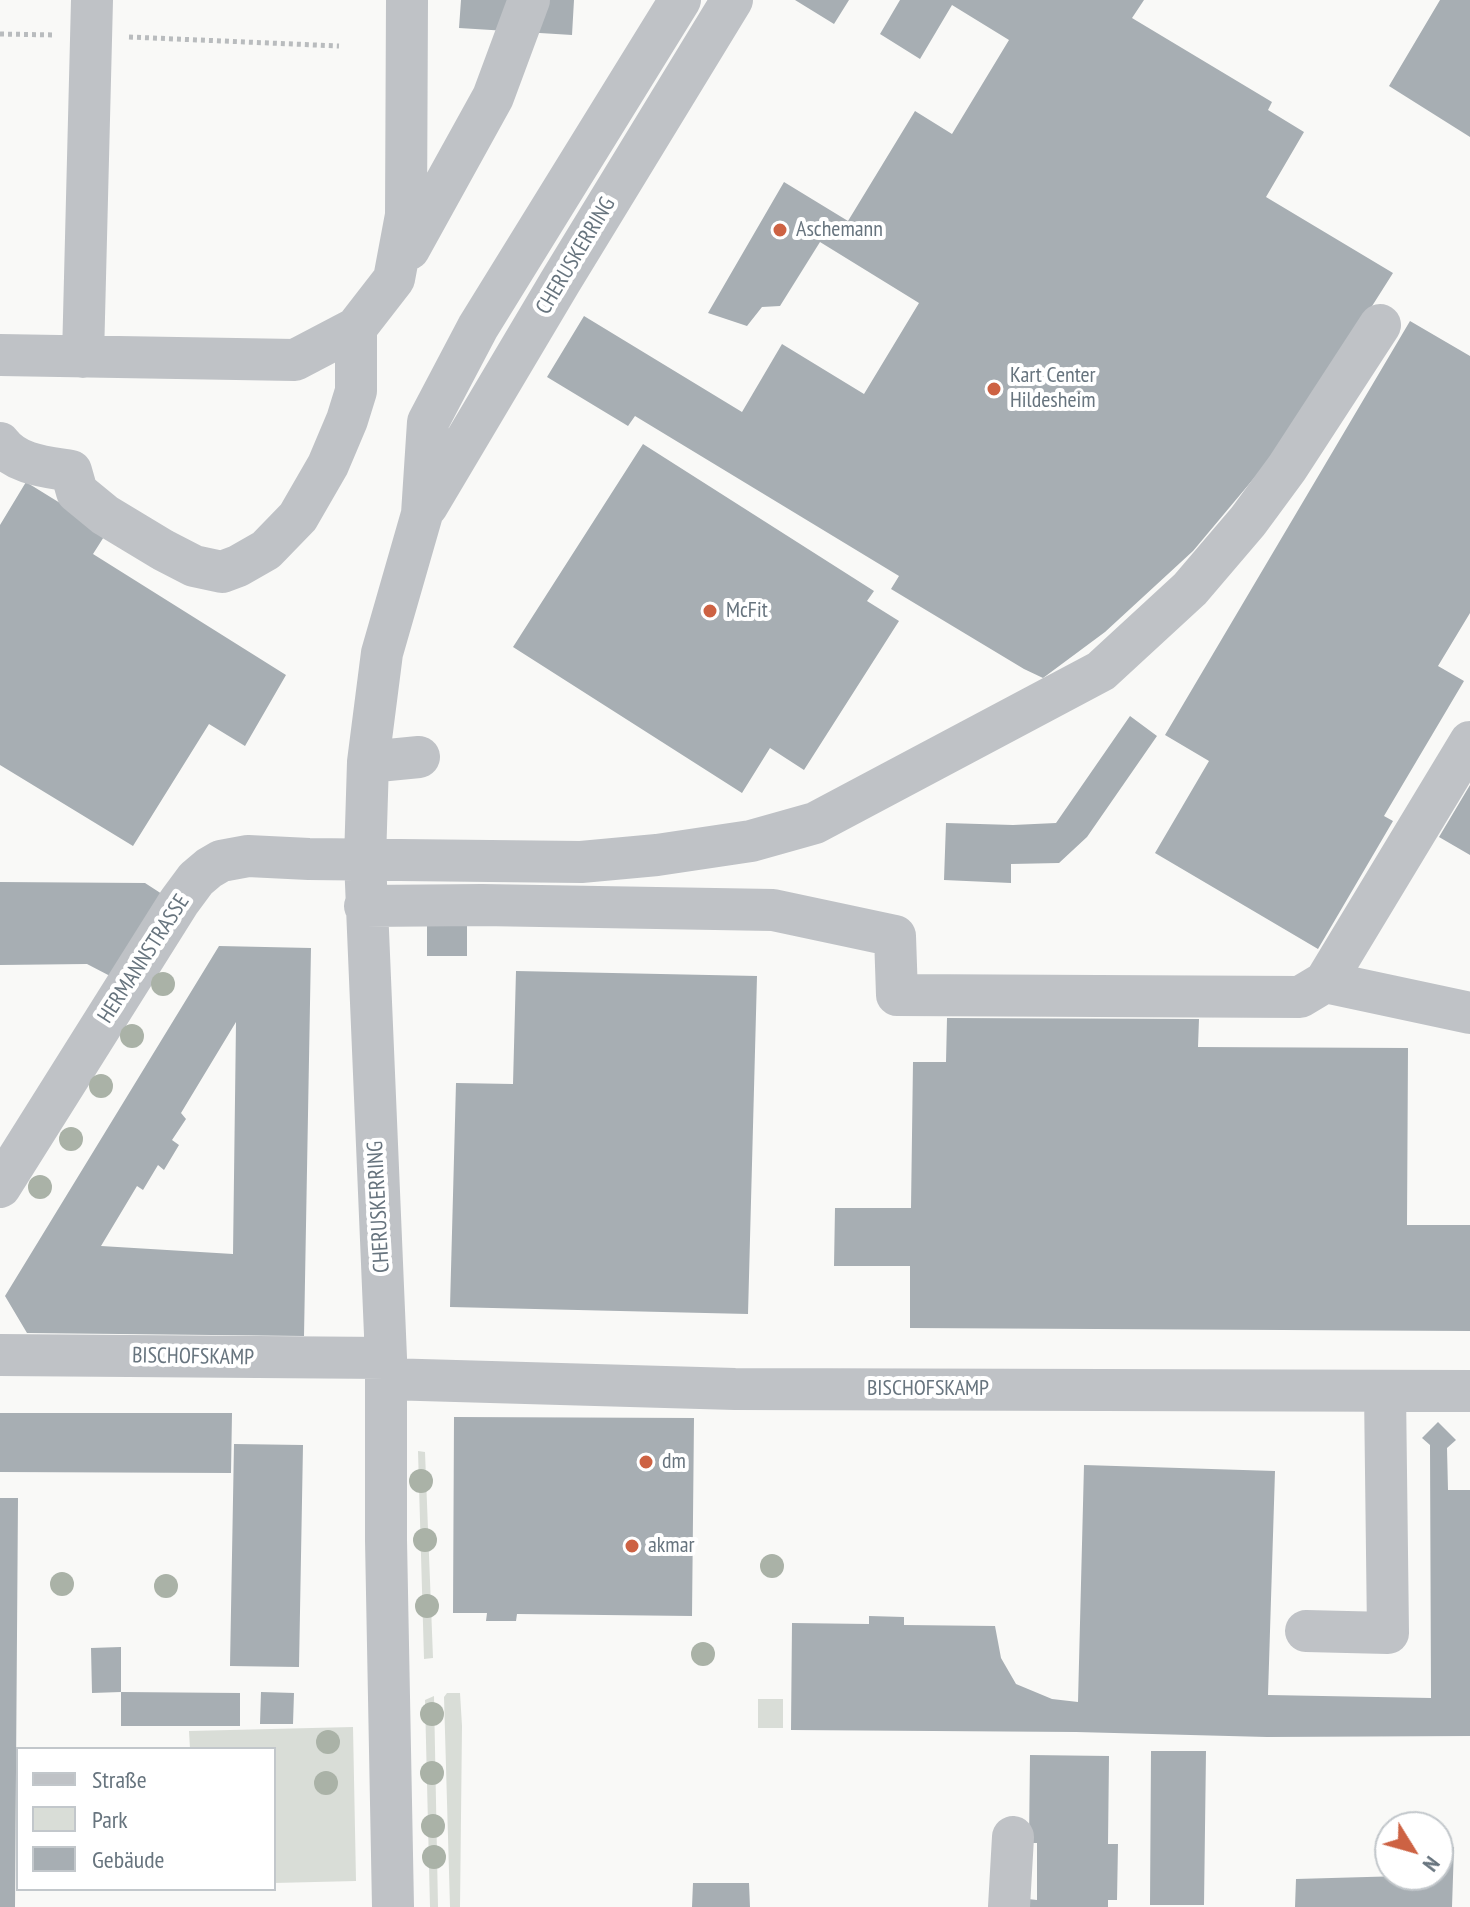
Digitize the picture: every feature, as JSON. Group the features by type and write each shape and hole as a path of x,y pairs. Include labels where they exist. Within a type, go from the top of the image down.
{"street":[{"path":"394,279 406,215 407,0"},
{"path":"0,355 295,360 356,328 394,279 493,97 529,0"},
{"name":"CHERUSKERRING","path":"393,1907 386,1368 365,906 368,762 382,653 422,514 428,422 478,327 680,0"},
{"name":"CHERUSKERRING","path":"422,514 732,0"},
{"path":"83,357 92,17"},
{"name":"HERMANNSTRASSE","path":"0,1187 179,902 196,879 221,861 248,856 596,861 751,841 815,823 1101,671 1190,589 1248,521 1287,468 1380,325"},
{"path":"0,443 5,451 32,465 71,471 77,492 105,515 194,566 222,572 266,550 298,517 328,465 356,391 356,328"},
{"path":"365,906 773,910 895,936 897,995 1300,997 1325,982 1470,742"},
{"path":"368,762 419,757"},
{"path":"1325,982 1470,1013"},
{"name":"BISCHOFSKAMP","path":"0,1355 386,1368 735,1389 1470,1391"},
{"path":"1306,1631 1388,1633 1385,1391"},
{"path":"1009,1907 1013,1837"}],"path":[{"path":"0,34 92,17 339,46"}],"green space":[{"path":"418,1451 425,1452 433,1658 424,1659"},
{"path":"447,1693 460,1693 460,1907 450,1907 444,1697"},
{"path":"434,1696 438,1907 430,1907 425,1700"},
{"path":"758,1699 783,1699 783,1728 758,1728"},
{"path":"353,1727 356,1881 276,1883 276,1747 190,1747 189,1731"}],"building":[{"path":"461,0 574,0 572,35 459,28"},
{"path":"795,0 849,0 834,24"},
{"path":"900,0 1144,0 1132,18 1272,102 1268,110 1304,132 1266,197 1393,273 1291,434 1193,551 1105,632 1043,678 891,589 899,576 635,416 628,426 547,377 584,316 742,412 782,344 864,394 919,303 820,242 780,306 762,307 747,326 708,313 784,182 848,221 915,111 952,134 1009,40 952,5 920,59 880,34"},
{"path":"1440,0 1470,0 1470,137 1389,86"},
{"path":"1410,321 1470,356 1470,613 1438,666 1464,681 1384,816 1393,821 1318,949 1155,853 1209,761 1165,735"},
{"name":"McFit","path":"643,444 874,591 867,601 899,621 804,770 770,748 742,793 513,647"},
{"path":"26,482 107,532 93,554 286,675 245,746 209,724 133,846 0,765 0,525"},
{"path":"1130,716 1157,736 1087,837 1059,863 1011,864 1011,883 944,880 946,823 1056,823"},
{"path":"1470,785 1470,855 1439,837"},
{"path":"0,882 145,883 162,894 112,977 87,964 0,965"},
{"path":"427,923 467,923 467,956 427,956"},
{"path":"219,946 311,948 304,1336 27,1333 5,1296","holes":["236,1022 233,1254 101,1246 137,1186 143,1190 158,1165 164,1170 179,1145 172,1140 186,1119 181,1113"]},
{"path":"516,971 757,976 748,1314 450,1307 456,1083 513,1084"},
{"path":"947,1018 1199,1019 1198,1047 1408,1048 1407,1225 1470,1225 1470,1331 910,1328 910,1266 834,1266 835,1208 911,1208 913,1062 946,1062"},
{"path":"0,1413 232,1413 231,1473 0,1472"},
{"path":"454,1417 694,1418 692,1616 517,1614 516,1621 486,1621 487,1613 453,1613"},
{"path":"1438,1422 1456,1440 1447,1448 1448,1490 1470,1490 1470,1736 1267,1737 791,1730 792,1623 869,1624 869,1616 904,1617 904,1625 995,1626 1001,1658 1016,1684 1052,1699 1078,1702 1084,1465 1275,1471 1268,1695 1431,1698 1430,1445 1422,1438"},
{"path":"234,1444 303,1445 299,1667 230,1666"},
{"path":"0,1498 18,1498 15,1907 0,1907"},
{"path":"121,1647 121,1692 92,1693 91,1648"},
{"path":"121,1692 240,1693 240,1726 121,1726"},
{"path":"261,1692 294,1693 293,1724 260,1724"},
{"path":"1151,1751 1206,1751 1204,1905 1150,1905"},
{"path":"1030,1755 1109,1756 1108,1844 1118,1844 1117,1900 1108,1900 1108,1907 1028,1907 1028,1899 1037,1900 1037,1843 1029,1843"},
{"path":"1374,1877 1374,1891 1453,1891 1452,1907 1295,1907 1296,1879"},
{"path":"693,1883 749,1883 750,1907 692,1907"}],"place":[{"name":"Aschemann","path":"780,230"},
{"name":"Kart Center Hildesheim","path":"994,389"},
{"name":"McFit","path":"710,611"},
{"name":"dm","path":"646,1462"},
{"name":"akmar","path":"632,1546"}]}
